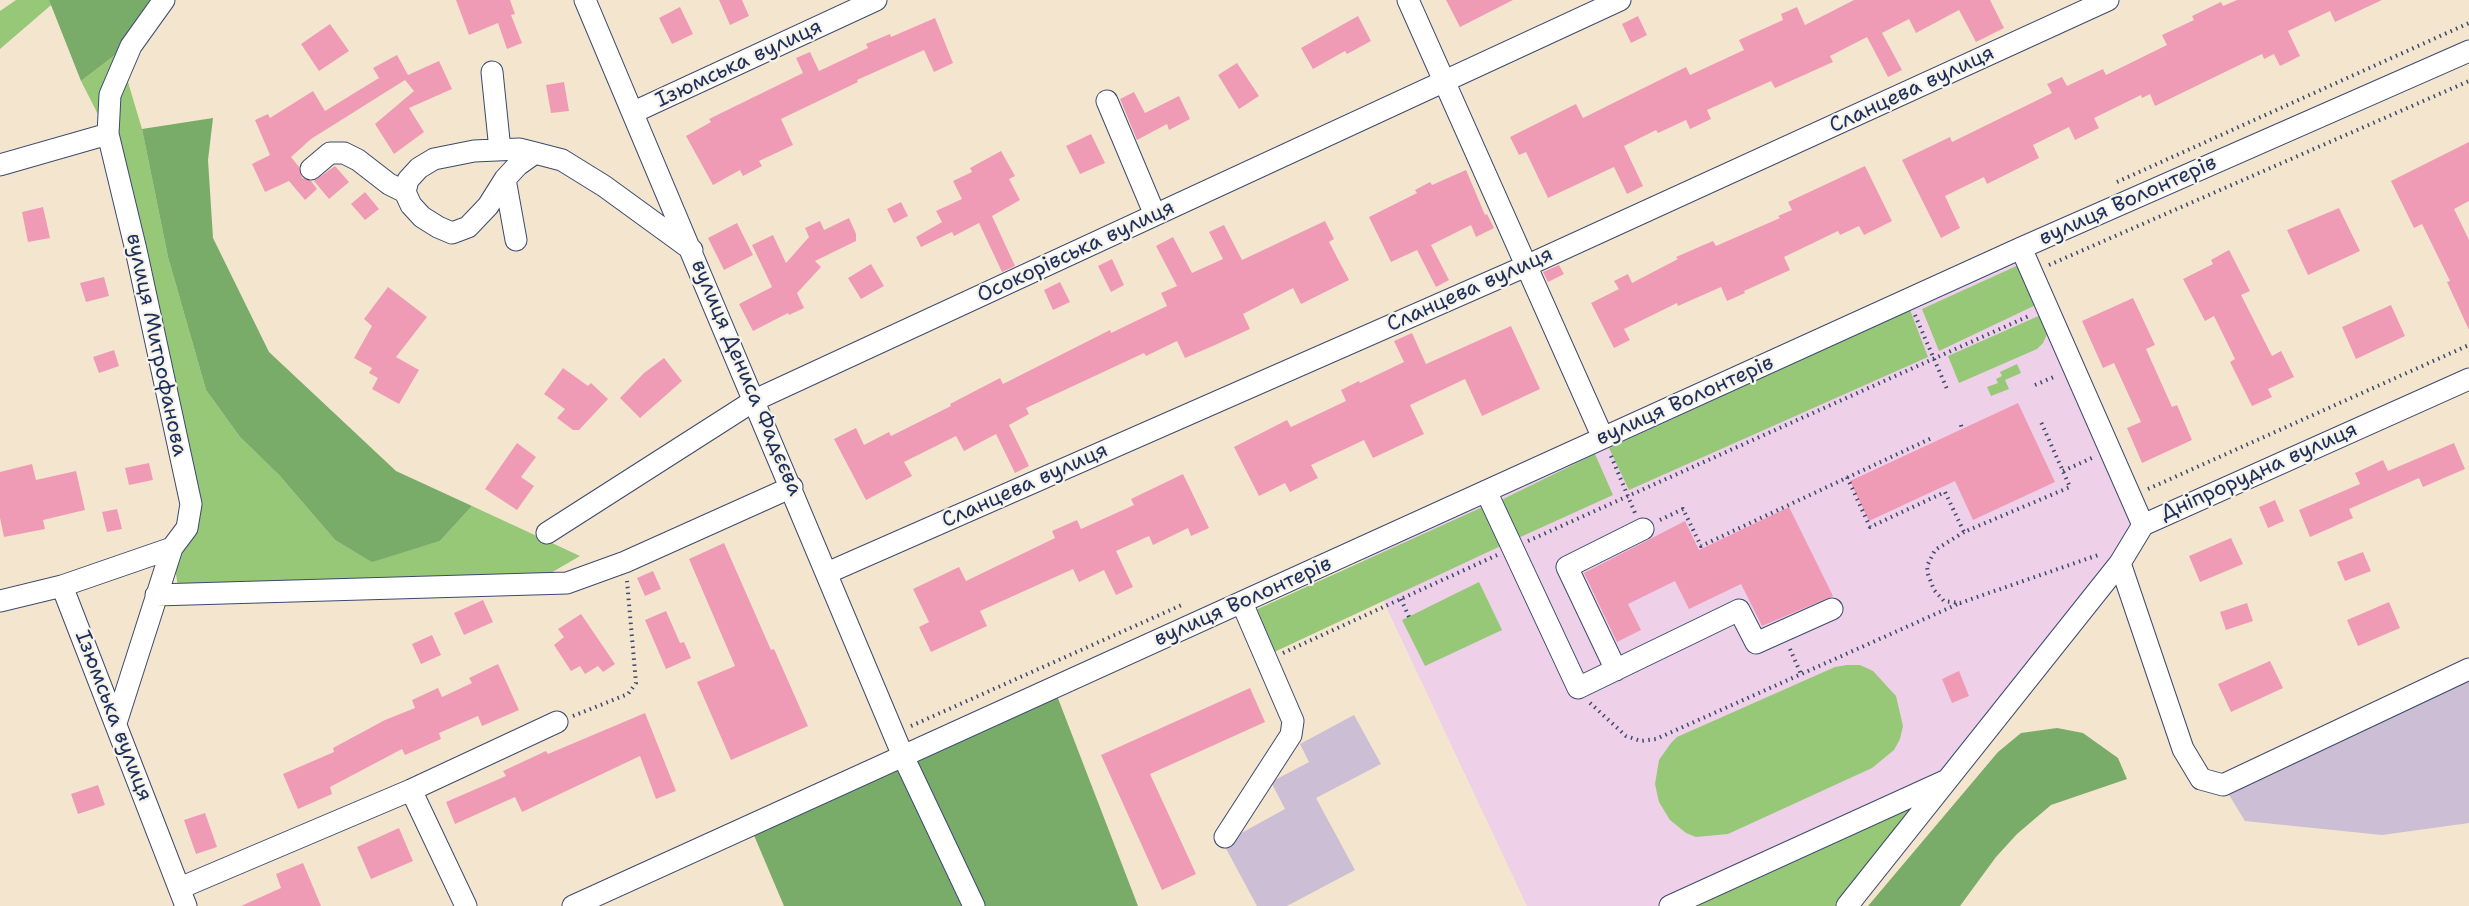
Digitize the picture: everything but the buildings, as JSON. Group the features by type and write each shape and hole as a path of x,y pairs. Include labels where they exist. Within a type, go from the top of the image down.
{"street":[{"name":"вулиця Митрофанова","path":"116,723 172,548 187,528 191,504 136,250 108,134 110,95 131,46 164,0"},
{"name":"вулиця Дениса Фадєєва","path":"585,0 693,250 903,756 974,906"},
{"name":"Ізюмська вулиця","path":"634,112 876,0"},
{"path":"1408,0 1603,438"},
{"name":"Осокорівська вулиця","path":"548,533 755,400 1620,0"},
{"name":"Сланцева вулиця","path":"827,573 1526,266 2108,0"},
{"name":"вулиця Волонтерів","path":"573,906 2021,248 2469,51"},
{"path":"492,72 500,150"},
{"path":"1107,101 1155,215"},
{"path":"0,165 108,134"},
{"path":"535,153 518,165 505,179 488,206 468,227 452,233 422,217 411,206 405,192 408,180 419,168 434,159 474,151 519,149 535,153 562,160 604,186 693,250"},
{"path":"310,169 330,153 344,153 358,160 389,184 405,192"},
{"path":"505,179 516,240"},
{"path":"2021,248 2143,525"},
{"name":"Дніпрорудна вулиця","path":"1847,906 2120,563 2143,525 2469,379"},
{"path":"156,595 567,584 626,562 792,487"},
{"path":"1486,491 1578,688 1739,610 1756,643 1832,609"},
{"path":"1616,670 1567,567 1642,529"},
{"path":"0,601 62,586 172,548"},
{"path":"2120,563 2183,749 2201,779 2223,785 2469,669"},
{"name":"Ізюмська вулиця","path":"62,586 183,897"},
{"path":"1225,837 1291,735 1293,721 1242,603"},
{"path":"183,897 557,722"},
{"path":"1670,906 1950,779"},
{"path":"411,790 466,906"}],"path":[{"path":"2032,273 2469,81"},
{"path":"1909,299 1947,389"},
{"path":"1266,661 1626,495 2048,308"},
{"path":"2148,489 2469,345"},
{"path":"1960,603 1944,601 1928,574 1927,566 1935,550 1964,532 2070,487 2041,422"},
{"path":"1603,438 1642,529 1683,509 1701,546 1934,437"},
{"path":"2062,471 2078,464"},
{"path":"1847,477 1870,527 1945,492 1964,532"},
{"path":"1578,688 1613,727 1626,736 1641,741 1656,739 1960,603 2130,544"},
{"path":"557,722 628,694 636,683 626,562"},
{"path":"1401,599 1409,617"},
{"path":"1795,660 1801,674"}],"shaded area":[{"path":"2021,248 2143,525 1950,779 1670,906 1527,906 1359,549"},
{"path":"2469,663 2469,823 2382,835 2245,821 2223,785"},
{"path":"1354,715 1381,764 1316,798 1355,870 1287,906 1257,906 1223,843 1285,809 1271,782 1309,762 1300,744"}],"green space":[{"path":"16,0 57,0 0,49 0,11"},
{"path":"49,0 156,0 119,52 81,81"},
{"path":"119,52 142,129 168,257 206,390 240,437 279,475 335,540 372,561 440,541 472,506 580,556 549,574 178,587 172,548 187,528 108,134 81,81"},
{"path":"213,118 208,160 213,238 269,352 396,471 472,506 440,541 372,562 335,540 279,475 240,437 206,390 168,257 142,129"},
{"path":"2023,263 2040,303 1939,351 1922,309"},
{"path":"1910,310 1928,357 1629,490 1609,448"},
{"path":"2043,314 2048,332 2037,349 1959,383 1948,356"},
{"path":"2017,364 2021,373 2005,380 2009,389 1991,396 1987,387 1998,383 1996,379 2002,376 2000,372"},
{"path":"1595,454 1613,495 1516,539 1499,501"},
{"path":"1487,505 1505,544 1270,654 1251,612"},
{"path":"1479,582 1502,630 1425,666 1402,620"},
{"path":"1860,665 1873,671 1896,696 1903,726 1894,750 1872,768 1728,834 1696,837 1686,833 1670,820 1659,802 1655,784 1659,760 1677,737 1835,667"},
{"path":"1054,688 1138,906 784,906 750,826"},
{"path":"2057,728 2083,733 2118,758 2127,779 2051,805 2017,834 1996,857 1960,906 1868,906 1998,752 2021,733"},
{"path":"1950,779 1847,906 1670,906"}]}
